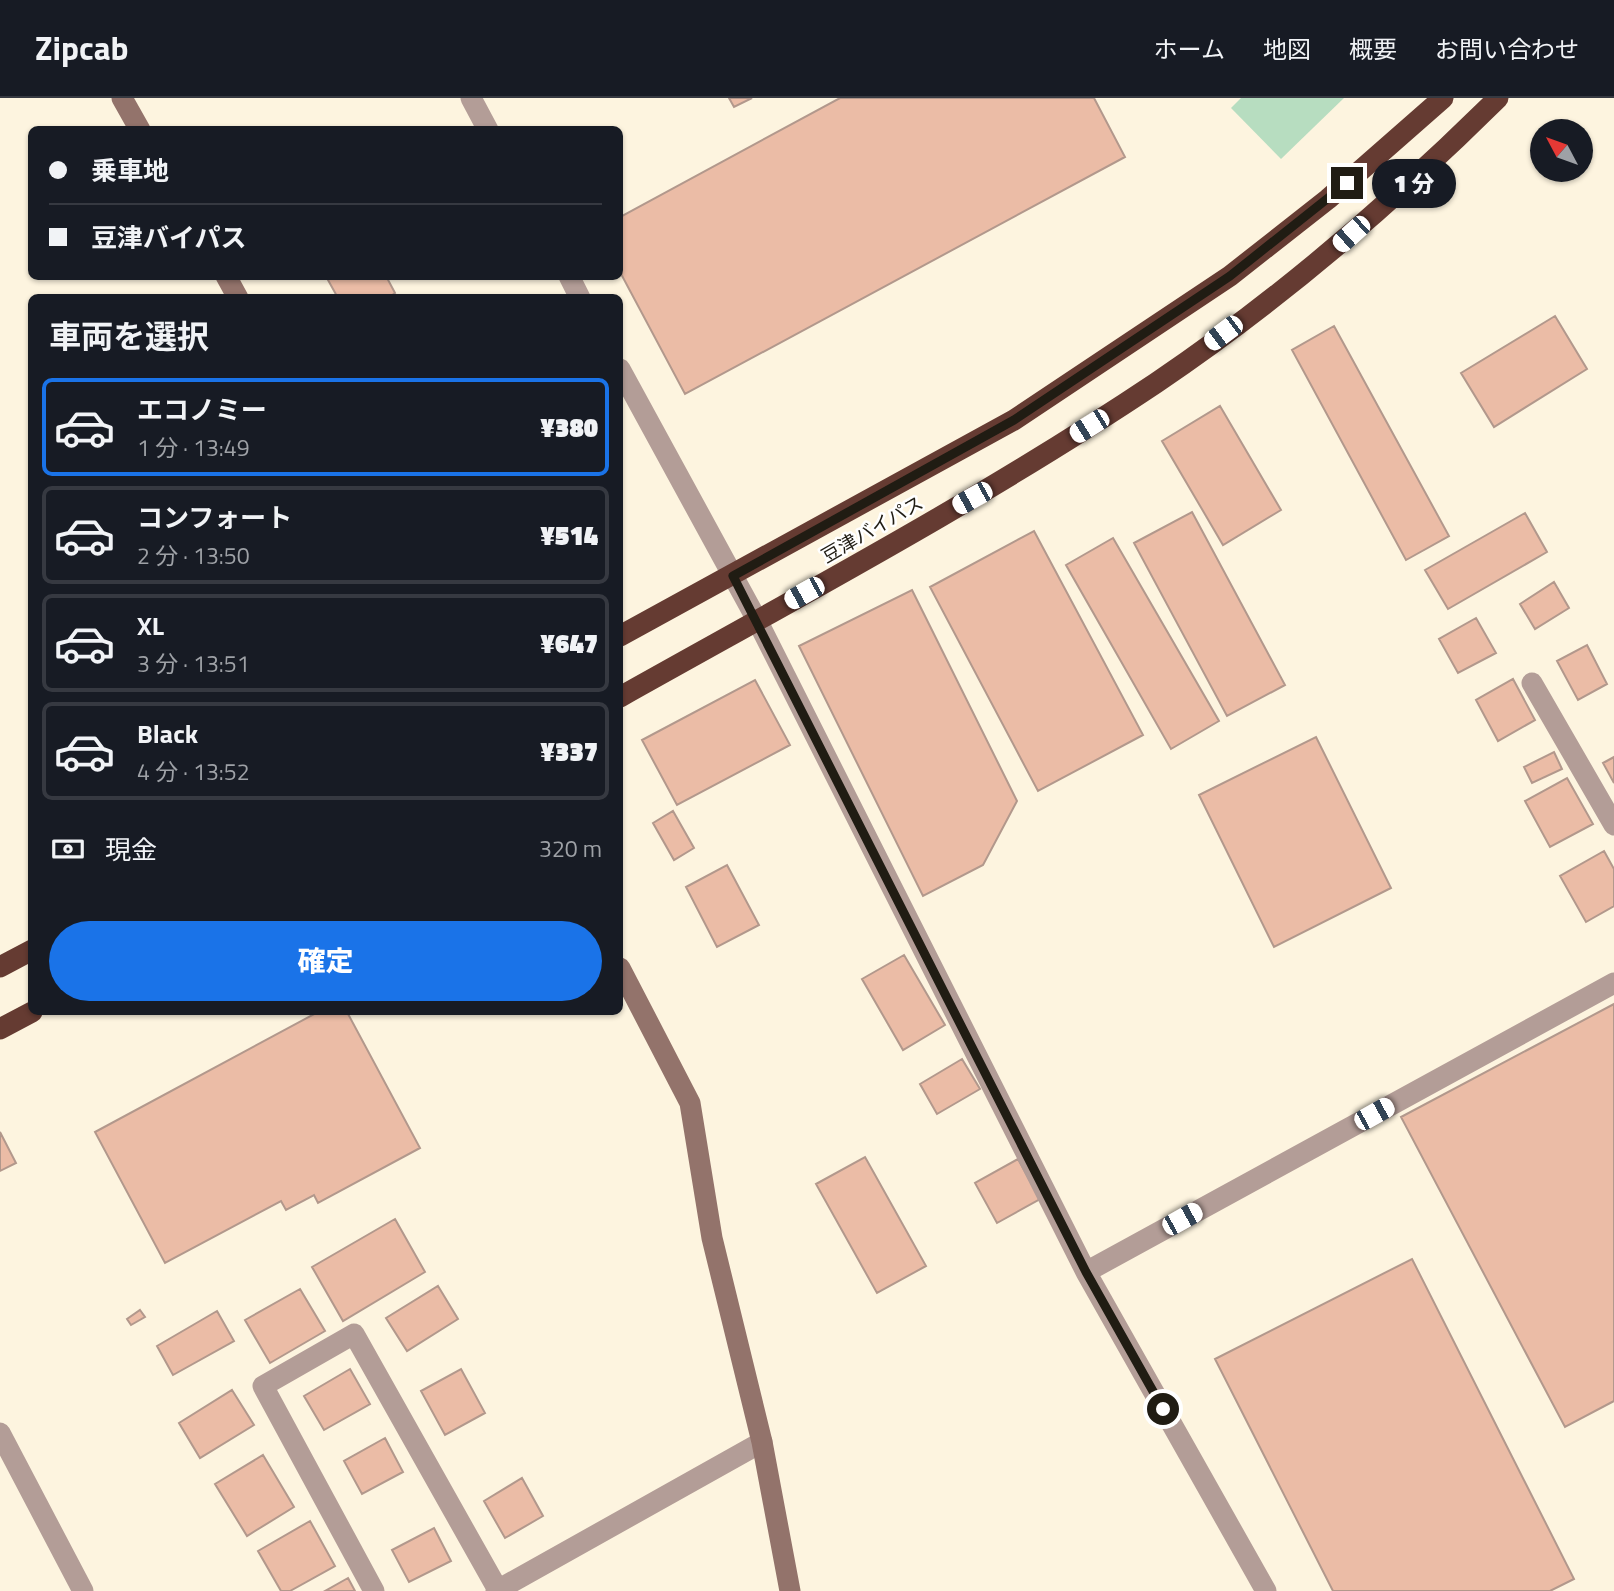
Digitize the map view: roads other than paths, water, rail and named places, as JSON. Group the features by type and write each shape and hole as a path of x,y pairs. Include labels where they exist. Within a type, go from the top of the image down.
{"highway":[{"name":"豆津バイパス","path":"623,634 1014,420 1230,276 1328,199 1443,98"},
{"name":"豆津バイパス","path":"623,695 996,484 1158,382 1331,252 1498,98"},
{"path":"0,967 28,952"},
{"path":"0,1028 28,1014"}],"street":[{"path":"122,98 138,126"},
{"path":"471,98 486,126"},
{"path":"623,374 757,620 1086,1272 1266,1591"},
{"path":"1532,683 1614,825"},
{"path":"623,974 690,1103 712,1238 762,1442 790,1591"},
{"path":"1086,1272 1614,983"},
{"path":"374,1591 263,1386 355,1334 498,1590 762,1442"},
{"path":"0,1433 83,1591"}]}
